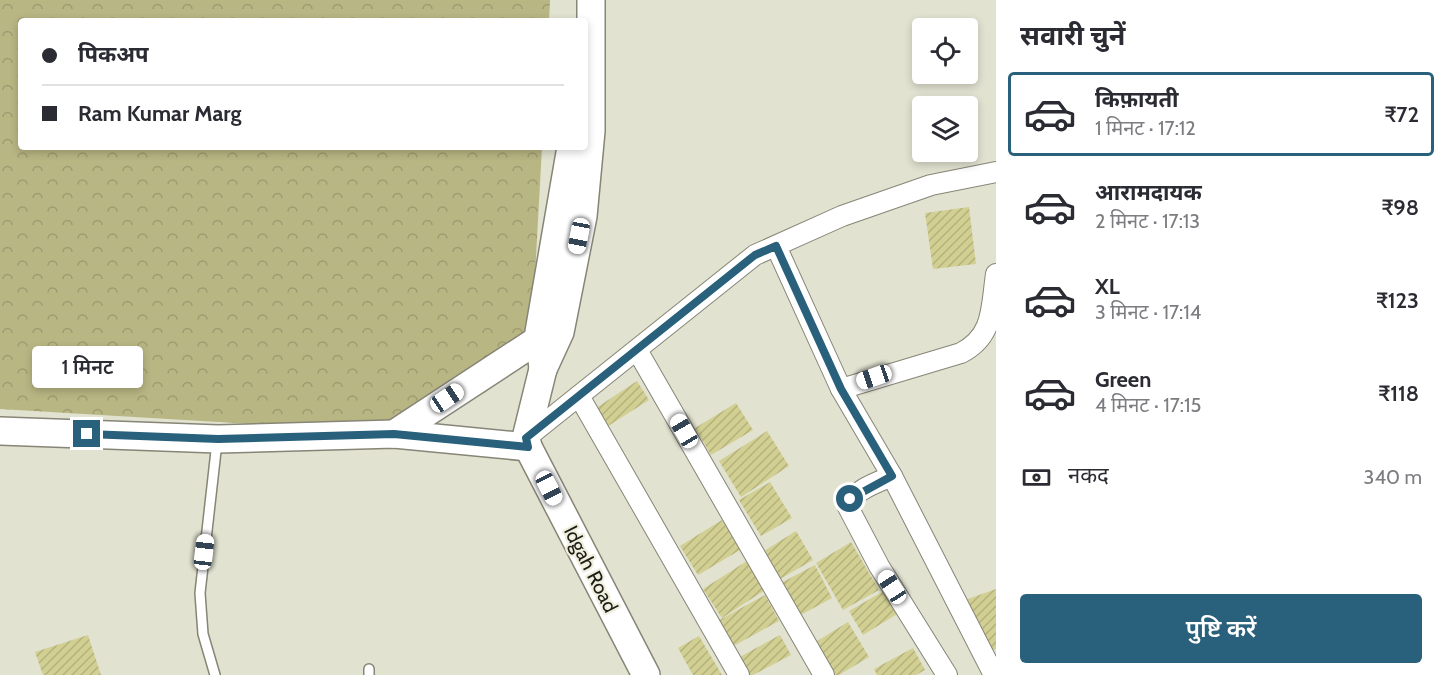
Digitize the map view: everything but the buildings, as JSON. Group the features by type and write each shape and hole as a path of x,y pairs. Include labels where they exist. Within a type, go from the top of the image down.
{"street":[{"path":"573,0 573,18"},
{"path":"527,438 543,369 560,332 585,197 591,131 591,0"},
{"path":"543,369 539,339 570,150"},
{"path":"0,431 218,439 394,434 527,438 755,255 842,216 932,185 996,172"},
{"path":"776,246 841,389 892,476 994,675"},
{"path":"841,389 961,353 975,346 985,333 996,274"},
{"path":"394,434 539,339"},
{"path":"637,350 824,675"},
{"path":"579,396 739,675"},
{"name":"Idgah Road","path":"527,438 646,675"},
{"path":"892,476 860,491 850,499 848,507 879,566 947,675"}],"lane":[{"path":"214,675 203,634 200,593 218,439"}],"green space":[{"path":"0,0 550,0 549,18 18,18 18,150 542,150 532,330 486,392 384,432 0,409"}],"route":[{"path":"87,434 218,439 394,434 528,447 526,438 755,255 776,246 841,389 892,476 860,491 850,499"}]}
